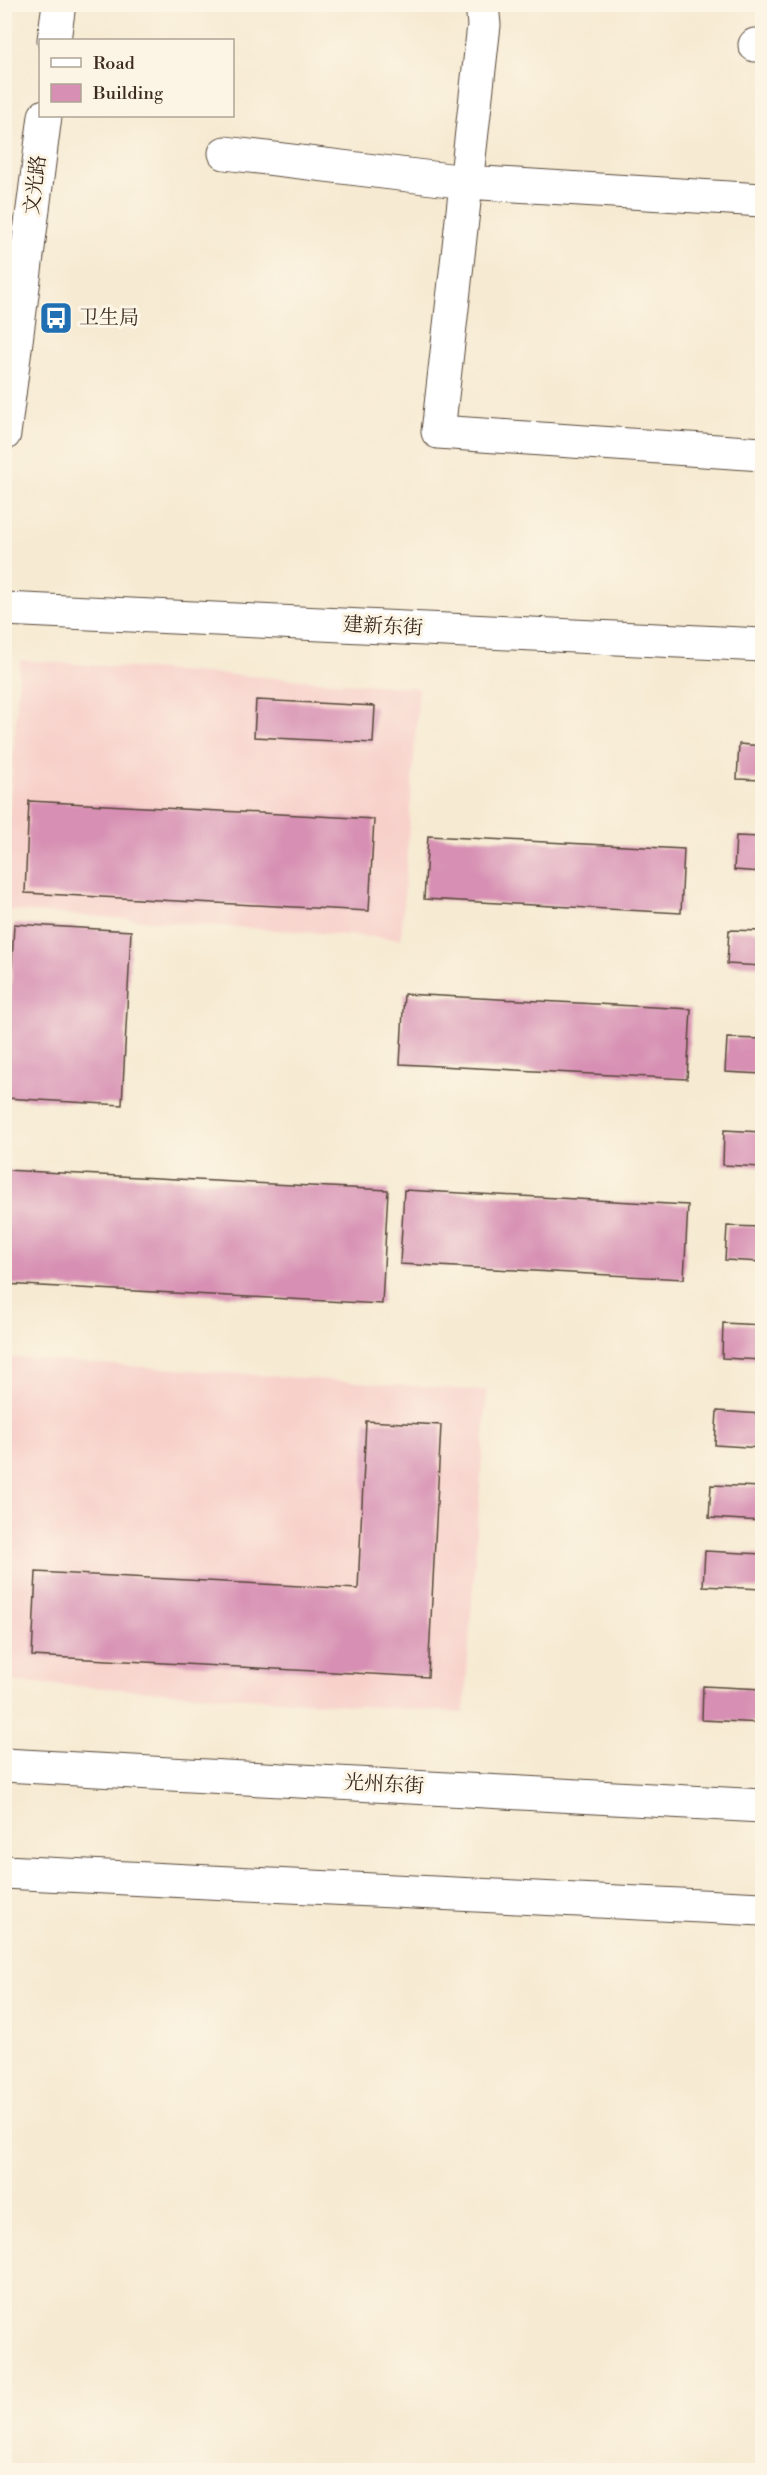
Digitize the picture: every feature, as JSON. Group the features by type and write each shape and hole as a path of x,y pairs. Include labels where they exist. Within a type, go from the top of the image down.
{"street":[{"path":"54,39 59,4"},
{"path":"482,4 484,25 438,432 762,454"},
{"name":"文光路","path":"4,434 45,117"},
{"path":"225,153 466,182 762,200"},
{"name":"建新东街","path":"4,609 762,645"},
{"name":"光州东街","path":"4,1765 762,1806"},
{"path":"4,1872 762,1909"}],"shaded area":[{"path":"20,660 419,688 401,939 5,910 5,870"},
{"path":"4,1357 487,1391 464,1713 5,1681"}],"building":[{"path":"256,700 375,706 373,743 254,737"},
{"path":"739,744 762,746 762,780 737,779"},
{"path":"29,801 374,819 369,911 25,893"},
{"path":"428,836 684,849 681,913 424,899"},
{"path":"736,836 762,837 762,872 734,870"},
{"path":"14,924 131,931 122,1105 5,1098"},
{"path":"729,930 762,931 762,966 727,964"},
{"path":"404,994 691,1009 687,1079 400,1064"},
{"path":"727,1038 762,1039 762,1074 725,1072"},
{"path":"724,1130 762,1132 762,1167 723,1165"},
{"path":"4,1170 388,1190 382,1304 4,1284"},
{"path":"404,1190 688,1205 684,1279 400,1264"},
{"path":"727,1226 762,1227 762,1262 725,1260"},
{"path":"723,1323 762,1325 762,1360 722,1358"},
{"path":"717,1411 762,1414 762,1448 715,1445"},
{"path":"366,1421 441,1425 428,1677 32,1656 36,1572 358,1589"},
{"path":"711,1485 762,1487 762,1521 709,1518"},
{"path":"705,1551 762,1554 762,1589 703,1586"},
{"path":"703,1686 762,1689 762,1723 702,1720"}],"place":[{"name":"卫生局","path":"56,318"}]}
